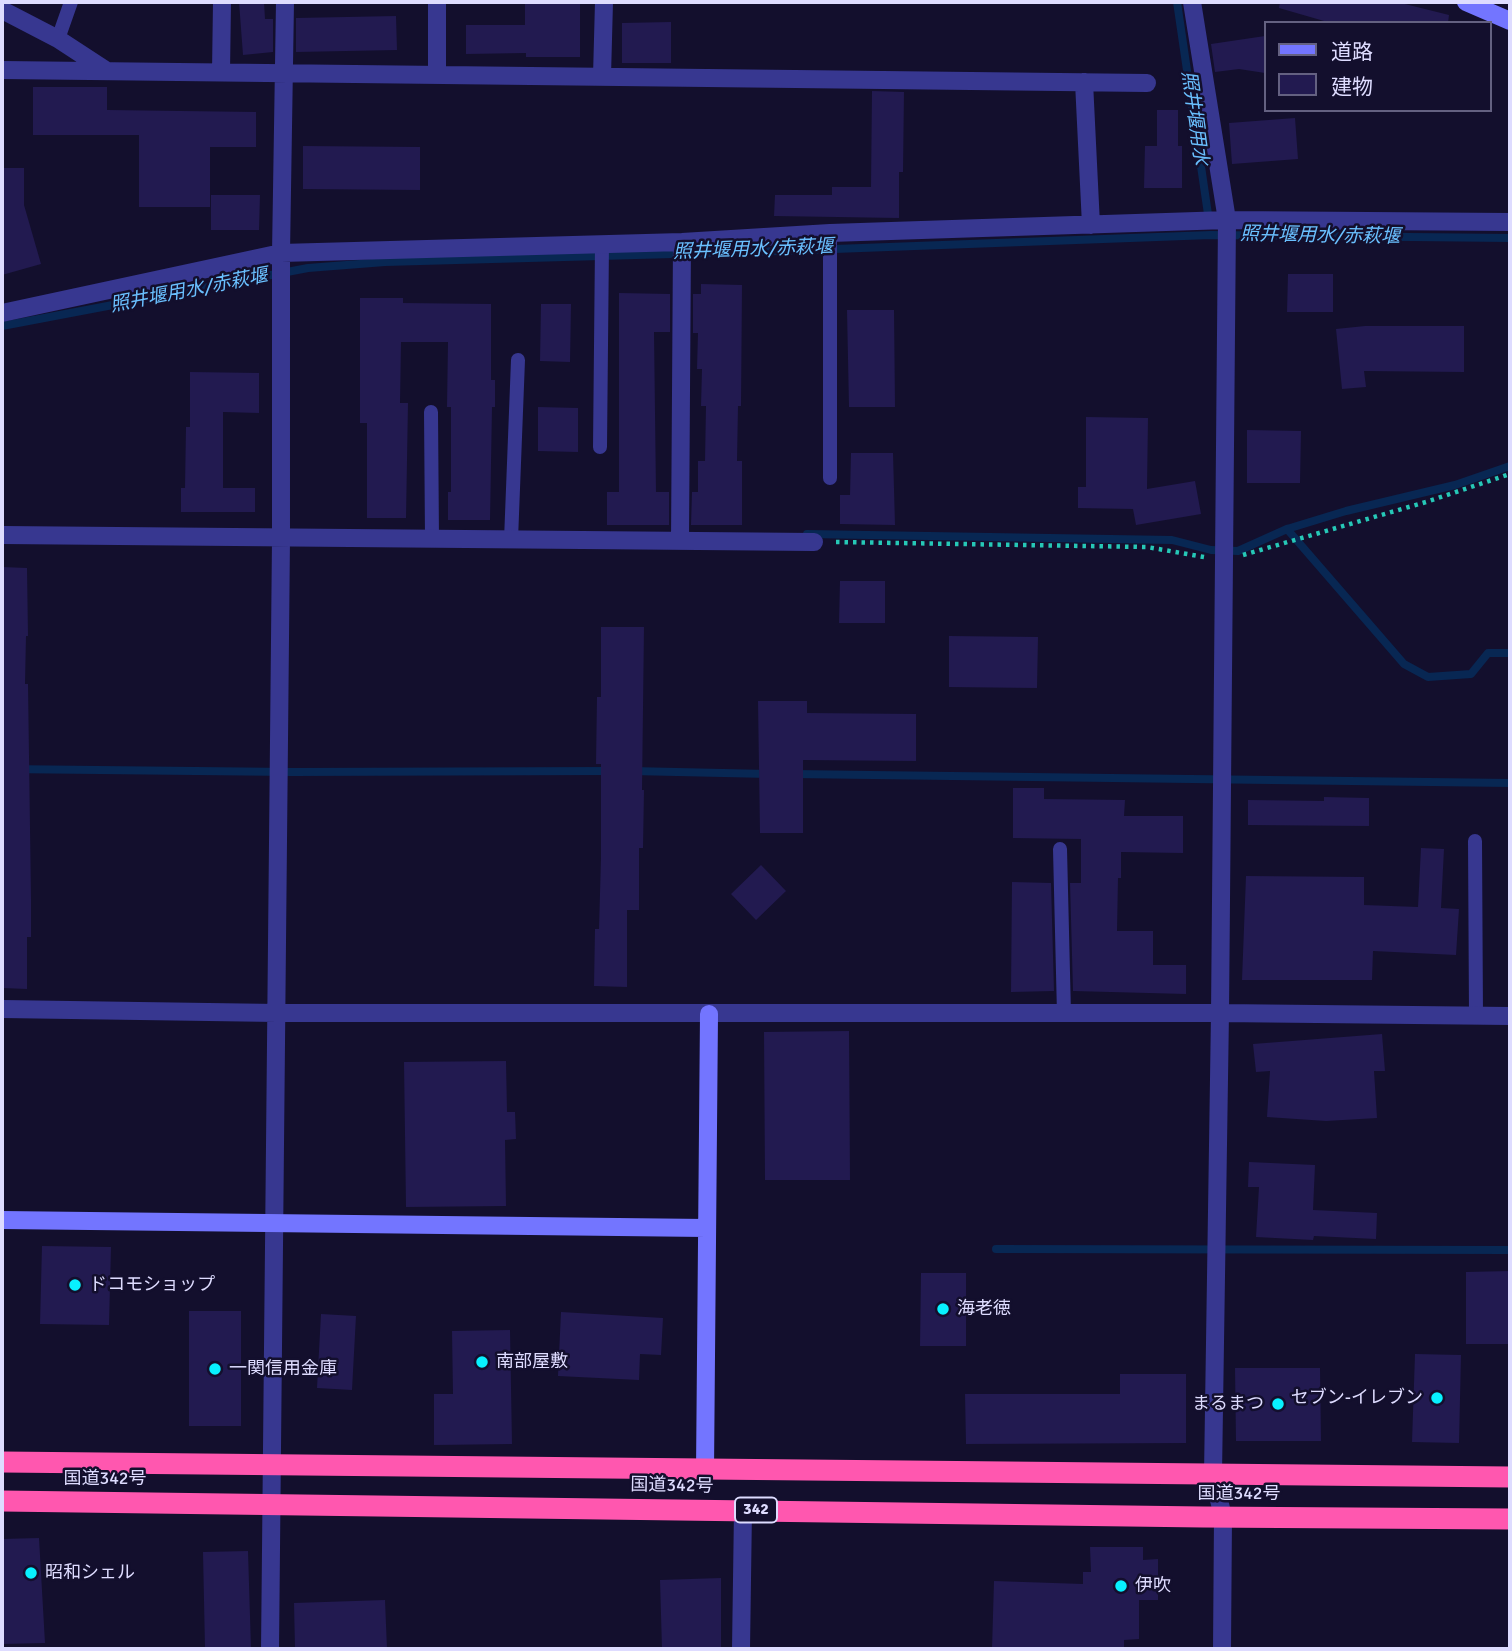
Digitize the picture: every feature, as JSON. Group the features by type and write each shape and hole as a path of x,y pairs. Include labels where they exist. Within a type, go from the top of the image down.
{"highway":[{"name":"国道342号","path":"2,1462 1510,1477"},
{"name":"国道342号","path":"2,1501 1510,1519"}],"street":[{"path":"221,72 222,2"},
{"path":"270,1649 285,2"},
{"path":"437,2 437,74"},
{"path":"603,76 604,2"},
{"path":"1192,2 1227,220 1213,1474 1223,1517 1222,1649"},
{"path":"1466,2 1510,21"},
{"path":"2,10 58,39 107,71"},
{"path":"2,70 1147,83"},
{"path":"1084,82 1091,225"},
{"path":"2,313 281,253 682,242 830,233 1227,220 1510,222"},
{"path":"680,541 682,242"},
{"path":"2,536 814,542"},
{"path":"2,1009 277,1013 1220,1013 1510,1016"},
{"path":"705,1469 709,1014"},
{"path":"2,1220 706,1228"},
{"path":"741,1649 743,1510"}],"lane":[{"path":"58,39 71,2"},
{"path":"830,233 830,478"},
{"path":"600,447 602,244"},
{"path":"511,540 518,360"},
{"path":"431,412 432,539"},
{"path":"1475,841 1476,1016"},
{"path":"1060,849 1063,1014"}],"path":[{"path":"814,542 1147,547 1225,561 1426,502 1510,474"}],"building":[{"path":"239,2 264,2 265,19 273,19 273,52 243,55"},
{"path":"525,2 580,2 580,57 526,57 526,53 466,54 466,25 525,25"},
{"path":"1280,2 1397,2 1449,15 1448,21 1324,21 1279,8"},
{"path":"396,16 397,50 296,52 296,18"},
{"path":"671,22 671,63 622,63 622,23"},
{"path":"1264,36 1264,73 1239,69 1215,72 1211,44"},
{"path":"33,87 107,87 107,110 256,112 256,147 210,147 210,207 139,207 139,135 33,135"},
{"path":"872,91 904,92 903,172 899,172 899,218 774,216 775,195 832,195 832,187 871,187"},
{"path":"1157,110 1178,110 1178,146 1182,146 1182,188 1144,188 1145,146 1157,146"},
{"path":"1295,118 1298,159 1232,164 1229,123"},
{"path":"303,146 420,147 420,190 303,189"},
{"path":"2,168 24,168 24,205 41,264 2,275"},
{"path":"211,195 260,195 259,230 211,230"},
{"path":"1288,274 1333,274 1333,312 1287,312"},
{"path":"701,284 742,285 741,406 738,406 737,461 742,461 742,525 691,525 692,492 698,492 698,461 705,461 706,406 701,406 702,369 697,369 698,333 693,333 693,294 701,294"},
{"path":"619,293 670,294 670,332 654,332 656,492 669,492 669,525 607,525 607,492 619,492"},
{"path":"360,298 403,298 403,303 491,304 491,380 495,380 495,407 492,407 490,520 448,520 448,492 451,492 451,407 447,407 448,342 401,342 400,403 408,403 406,518 367,518 367,423 360,423"},
{"path":"541,304 571,304 570,362 540,361"},
{"path":"847,310 894,310 895,407 849,407"},
{"path":"1365,326 1464,326 1464,372 1364,371 1366,387 1342,389 1336,329"},
{"path":"190,372 259,373 259,413 223,412 223,488 255,488 255,512 181,512 181,488 185,488 186,427 190,427"},
{"path":"538,407 578,408 578,452 538,451"},
{"path":"1086,417 1148,418 1147,489 1195,481 1201,514 1136,525 1133,509 1078,508 1078,487 1086,487"},
{"path":"1247,430 1301,431 1300,483 1247,483"},
{"path":"851,453 893,453 895,525 840,524 840,495 850,495"},
{"path":"2,567 27,568 28,636 25,684 28,684 31,937 27,937 27,989 2,988"},
{"path":"840,581 885,581 885,623 839,623"},
{"path":"601,627 644,627 643,848 639,848 639,910 627,910 627,987 594,986 595,929 599,929 601,858 601,764 596,764 597,697 601,697"},
{"path":"949,636 1038,637 1037,688 949,687"},
{"path":"758,701 807,701 807,713 916,714 916,761 803,760 803,833 760,833"},
{"path":"1013,788 1044,788 1044,799 1125,800 1124,816 1183,816 1183,853 1121,852 1117,931 1153,931 1153,965 1186,965 1186,994 1073,991 1070,883 1081,883 1081,839 1013,838"},
{"path":"1324,797 1369,798 1369,826 1248,825 1248,800 1324,801"},
{"path":"1421,848 1444,849 1441,908 1459,909 1456,955 1373,951 1372,980 1242,980 1246,876 1364,877 1364,905 1418,907"},
{"path":"761,865 786,891 756,920 731,894"},
{"path":"1012,882 1051,883 1054,991 1011,992"},
{"path":"849,1031 850,1180 765,1180 764,1032"},
{"path":"1382,1034 1385,1071 1374,1071 1377,1118 1326,1121 1267,1117 1270,1071 1256,1072 1253,1044"},
{"path":"506,1061 507,1112 515,1112 516,1139 505,1140 506,1206 406,1207 404,1062"},
{"path":"1249,1162 1315,1165 1313,1210 1377,1213 1376,1239 1256,1237 1259,1187 1248,1187"},
{"name":"ドコモショップ","path":"42,1246 111,1247 109,1325 40,1324"},
{"path":"1510,1271 1510,1344 1466,1344 1466,1272"},
{"name":"海老徳","path":"921,1273 966,1273 966,1346 920,1346"},
{"name":"一関信用金庫","path":"189,1311 241,1311 241,1426 189,1426"},
{"path":"561,1312 663,1318 661,1355 640,1354 639,1380 558,1376"},
{"path":"321,1314 356,1316 352,1390 317,1388"},
{"name":"南部屋敷","path":"510,1330 512,1444 434,1445 434,1394 453,1394 452,1331"},
{"name":"セブン-イレブン","path":"1415,1354 1461,1355 1459,1443 1412,1442"},
{"name":"まるまつ","path":"1235,1368 1320,1368 1321,1441 1236,1441"},
{"path":"1120,1374 1186,1374 1186,1443 966,1444 965,1394 1120,1394"},
{"path":"39,1538 45,1643 2,1644 2,1539"},
{"path":"1090,1547 1143,1547 1143,1560 1158,1559 1158,1600 1139,1600 1139,1639 1124,1640 1124,1649 992,1649 994,1581 1083,1584 1083,1572 1091,1572"},
{"path":"248,1551 251,1649 205,1649 203,1552"},
{"path":"721,1578 721,1649 662,1649 660,1580"},
{"path":"385,1600 387,1649 295,1649 294,1603"}],"waterway":[{"name":"照井堰用水","path":"1177,2 1209,221"},
{"name":"照井堰用水/赤萩堰","path":"2,326 308,268 385,262 1211,235 1510,238"},
{"path":"807,534 1172,540 1211,550 1238,551 1287,529 1346,511 1455,485 1510,466"},
{"path":"1287,529 1404,664 1428,677 1471,674 1488,653 1510,653"},
{"path":"2,769 611,771"},
{"path":"631,771 769,774"},
{"path":"792,774 1510,783"},
{"path":"996,1249 1510,1250"}],"place":[{"name":"ドコモショップ","path":"75,1285"},
{"name":"海老徳","path":"943,1309"},
{"name":"南部屋敷","path":"482,1362"},
{"name":"一関信用金庫","path":"215,1369"},
{"name":"セブン-イレブン","path":"1437,1398"},
{"name":"まるまつ","path":"1278,1404"},
{"name":"昭和シェル","path":"31,1573"},
{"name":"伊吹","path":"1121,1586"}]}
